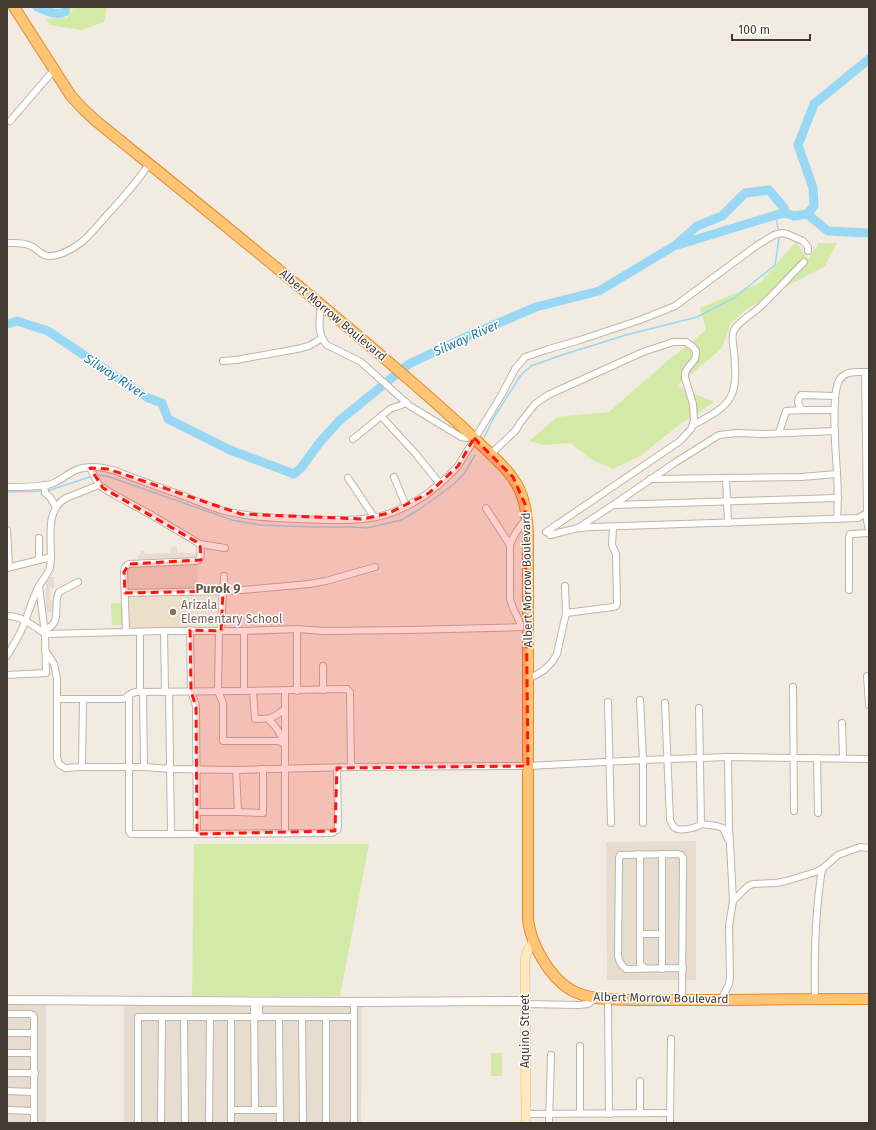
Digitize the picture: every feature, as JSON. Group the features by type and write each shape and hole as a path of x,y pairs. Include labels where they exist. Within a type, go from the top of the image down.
{"highway":[{"name":"Albert Morrow Boulevard","path":"14,7 71,96 83,109 355,332 460,424 513,477 525,504 527,518 525,627 528,678 528,920 534,942 548,967 563,985 578,993 596,998 608,999 869,1000"}],"main road":[{"name":"Aquino Street","path":"526,1119 525,961 527,951 534,942"}],"street":[{"path":"10,121 54,70"},
{"path":"7,243 31,245 47,256 62,254 82,241 99,224 129,192 150,164"},
{"path":"7,487 44,489 49,484 58,481 75,471 93,473 108,469 220,509 264,518 320,520 363,519 389,513 406,506 429,493 452,474 502,394 515,369 525,357 549,348 577,341 640,320 675,306 756,246 774,235 782,233 787,234 803,241 808,247 808,251"},
{"path":"804,262 762,306 736,328 732,336 736,377 731,398 719,410 693,425 680,442 548,534 578,528 858,518 867,521"},
{"path":"321,304 319,327 324,342 331,347 356,358 404,401 418,411 461,438 474,437"},
{"path":"223,361 297,349 309,346 322,338"},
{"path":"491,454 516,430 535,404 541,399 643,352 673,342 686,342 691,344 696,350 695,359 687,368 685,373 693,409 693,425"},
{"path":"837,519 838,498 834,396 837,384 843,376 851,372 867,372 867,521 869,529"},
{"path":"802,410 798,403 801,395 834,396"},
{"path":"353,439 394,406 400,406 404,401"},
{"path":"780,433 786,412 802,410 834,410"},
{"path":"382,416 440,484"},
{"path":"578,528 718,435 736,433 835,431"},
{"path":"93,473 99,485 200,544 226,548"},
{"path":"650,479 801,477 837,474"},
{"path":"394,477 406,506"},
{"path":"348,478 374,517"},
{"path":"726,478 728,523"},
{"path":"7,656 49,570 51,557 51,520 56,507 66,498 99,485"},
{"path":"44,489 56,507"},
{"path":"613,505 838,498"},
{"path":"620,500 626,504"},
{"path":"486,508 510,545"},
{"path":"858,518 867,513"},
{"path":"525,627 513,608 510,599 510,545 516,532 527,518"},
{"path":"566,613 616,606 616,554 612,545 613,527"},
{"path":"7,530 8,568 51,557"},
{"path":"849,590 850,534 869,533"},
{"path":"39,538 39,560"},
{"path":"126,632 124,568 132,564 197,561 201,557 200,544"},
{"path":"125,593 223,591 309,584 326,581 375,567"},
{"path":"224,576 218,691 223,702 223,740 279,741 285,744"},
{"path":"44,632 56,621 57,598 59,592 78,582"},
{"path":"7,675 46,673 40,586"},
{"path":"528,678 544,670 558,654 566,613 565,586"},
{"path":"28,613 32,625"},
{"path":"7,616 14,616 44,632 140,632 190,630 244,631 297,629 324,631 525,627"},
{"path":"21,630 32,625"},
{"path":"297,629 297,690"},
{"path":"190,630 191,691 196,704 197,834"},
{"path":"164,631 171,769 171,834"},
{"path":"244,631 244,691"},
{"path":"140,632 144,767"},
{"path":"45,650 54,664 57,679 58,762 65,768 144,767 236,770 352,767 528,766 610,761 728,757 869,759"},
{"path":"323,666 323,690"},
{"path":"867,676 869,705"},
{"path":"793,687 794,811"},
{"path":"58,699 122,699 133,692 285,691 344,688 350,692 352,767"},
{"path":"253,691 254,719 273,718 285,709"},
{"path":"285,691 285,833"},
{"path":"128,695 129,834 332,833 337,830 338,827 337,768"},
{"path":"82,700 82,767"},
{"path":"640,700 643,760 643,823"},
{"path":"608,702 610,822"},
{"path":"665,703 670,820 673,827 677,829 687,829 697,827 701,824 721,826 730,844"},
{"path":"699,708 701,824"},
{"path":"268,719 275,725 285,744"},
{"path":"842,723 843,758"},
{"path":"721,1000 729,984 730,978 729,926 733,901 729,824 728,757"},
{"path":"817,758 818,813"},
{"path":"197,812 263,812 263,769"},
{"path":"236,770 238,812"},
{"path":"733,901 748,886 753,884 776,883 816,872 822,869 838,855 860,847 869,848"},
{"path":"682,1000 683,968 683,858 678,854 622,854 619,856 619,962 626,968 683,968"},
{"path":"640,854 640,964 645,968"},
{"path":"662,854 662,969"},
{"path":"814,1000 815,931 822,869"},
{"path":"640,934 661,934"},
{"path":"7,1000 525,1002 579,1005 588,1004 596,998"},
{"path":"608,999 609,1114"},
{"path":"255,1110 256,1001"},
{"path":"354,1002 354,1123"},
{"path":"7,1014 30,1014 33,1015 34,1018 34,1123"},
{"path":"138,1123 138,1017 354,1017"},
{"path":"161,1123 162,1017"},
{"path":"184,1017 185,1123"},
{"path":"208,1123 210,1017"},
{"path":"231,1017 231,1123"},
{"path":"279,1017 280,1123"},
{"path":"302,1017 303,1123"},
{"path":"326,1017 326,1123"},
{"path":"7,1033 34,1033"},
{"path":"670,1123 671,1039"},
{"path":"580,1046 580,1113"},
{"path":"7,1053 34,1052"},
{"path":"549,1123 551,1055"},
{"path":"7,1073 35,1073"},
{"path":"640,1081 640,1113"},
{"path":"7,1091 34,1092"},
{"path":"7,1110 34,1111"},
{"path":"231,1110 280,1110"},
{"path":"526,1119 549,1114 670,1113"}],"highlighted area":[{"path":"474,438 513,477 525,504 528,766 337,768 335,831 197,834 196,707 191,691 190,630 221,631 223,591 125,593 124,572 129,564 201,560 200,544 103,488 90,468 108,469 241,514 363,519 389,513 429,493 458,466"}],"shaded area":[{"path":"177,546 177,553 200,553 197,560 198,589 127,592 126,567 135,567 134,560 138,560 138,555 141,555 141,551 144,551 145,554 171,553 171,547"},
{"path":"46,577 54,577 54,588 50,588 50,600 55,600 56,612 46,612"},
{"name":"Arizala Elementary School","path":"219,592 219,628 128,630 127,595"},
{"path":"696,841 696,980 607,980 606,842"},
{"path":"7,1004 46,1005 46,1123 7,1123"},
{"path":"124,1005 362,1005 361,1123 124,1123"}],"green space":[{"path":"74,7 107,7 104,22 82,30 50,25 46,19 67,18"},
{"path":"796,242 808,260 819,243 837,243 825,266 747,309 730,324 722,348 677,386 714,402 675,428 640,456 613,469 591,459 571,443 543,445 529,441 557,417 609,412 665,363 706,330 700,308 760,283"},
{"path":"111,603 124,603 124,625 112,625"},
{"path":"194,844 369,844 340,996 192,996"},
{"path":"491,1053 502,1053 502,1076 491,1076"}],"waterway":[{"path":"37,7 58,13 65,12 66,7"},
{"name":"Silway River","path":"7,324 17,321 48,331 148,398 162,403 168,419 230,450 294,474 301,468 320,442 340,420 409,364 466,337 536,307 599,291 674,246 776,215 785,213 794,216 807,214 814,206 813,188 798,145 814,104 869,59"},
{"path":"677,244 697,226 722,216 745,193 769,190 784,208 785,213"},
{"path":"807,214 828,231 869,233"},
{"path":"776,215 778,229"},
{"path":"484,438 493,419 521,375 531,366 626,335 697,317 734,298 775,265 779,238"},
{"path":"97,475 107,476 232,520 261,525 367,528 401,520 420,509 454,484 464,474 475,455"},
{"path":"47,491 93,476"},
{"path":"7,492 43,491"}],"place":[{"name":"Arizala Elementary School","path":"173,612"}],"district":[{"name":"Purok 9","path":"218,588"}]}
